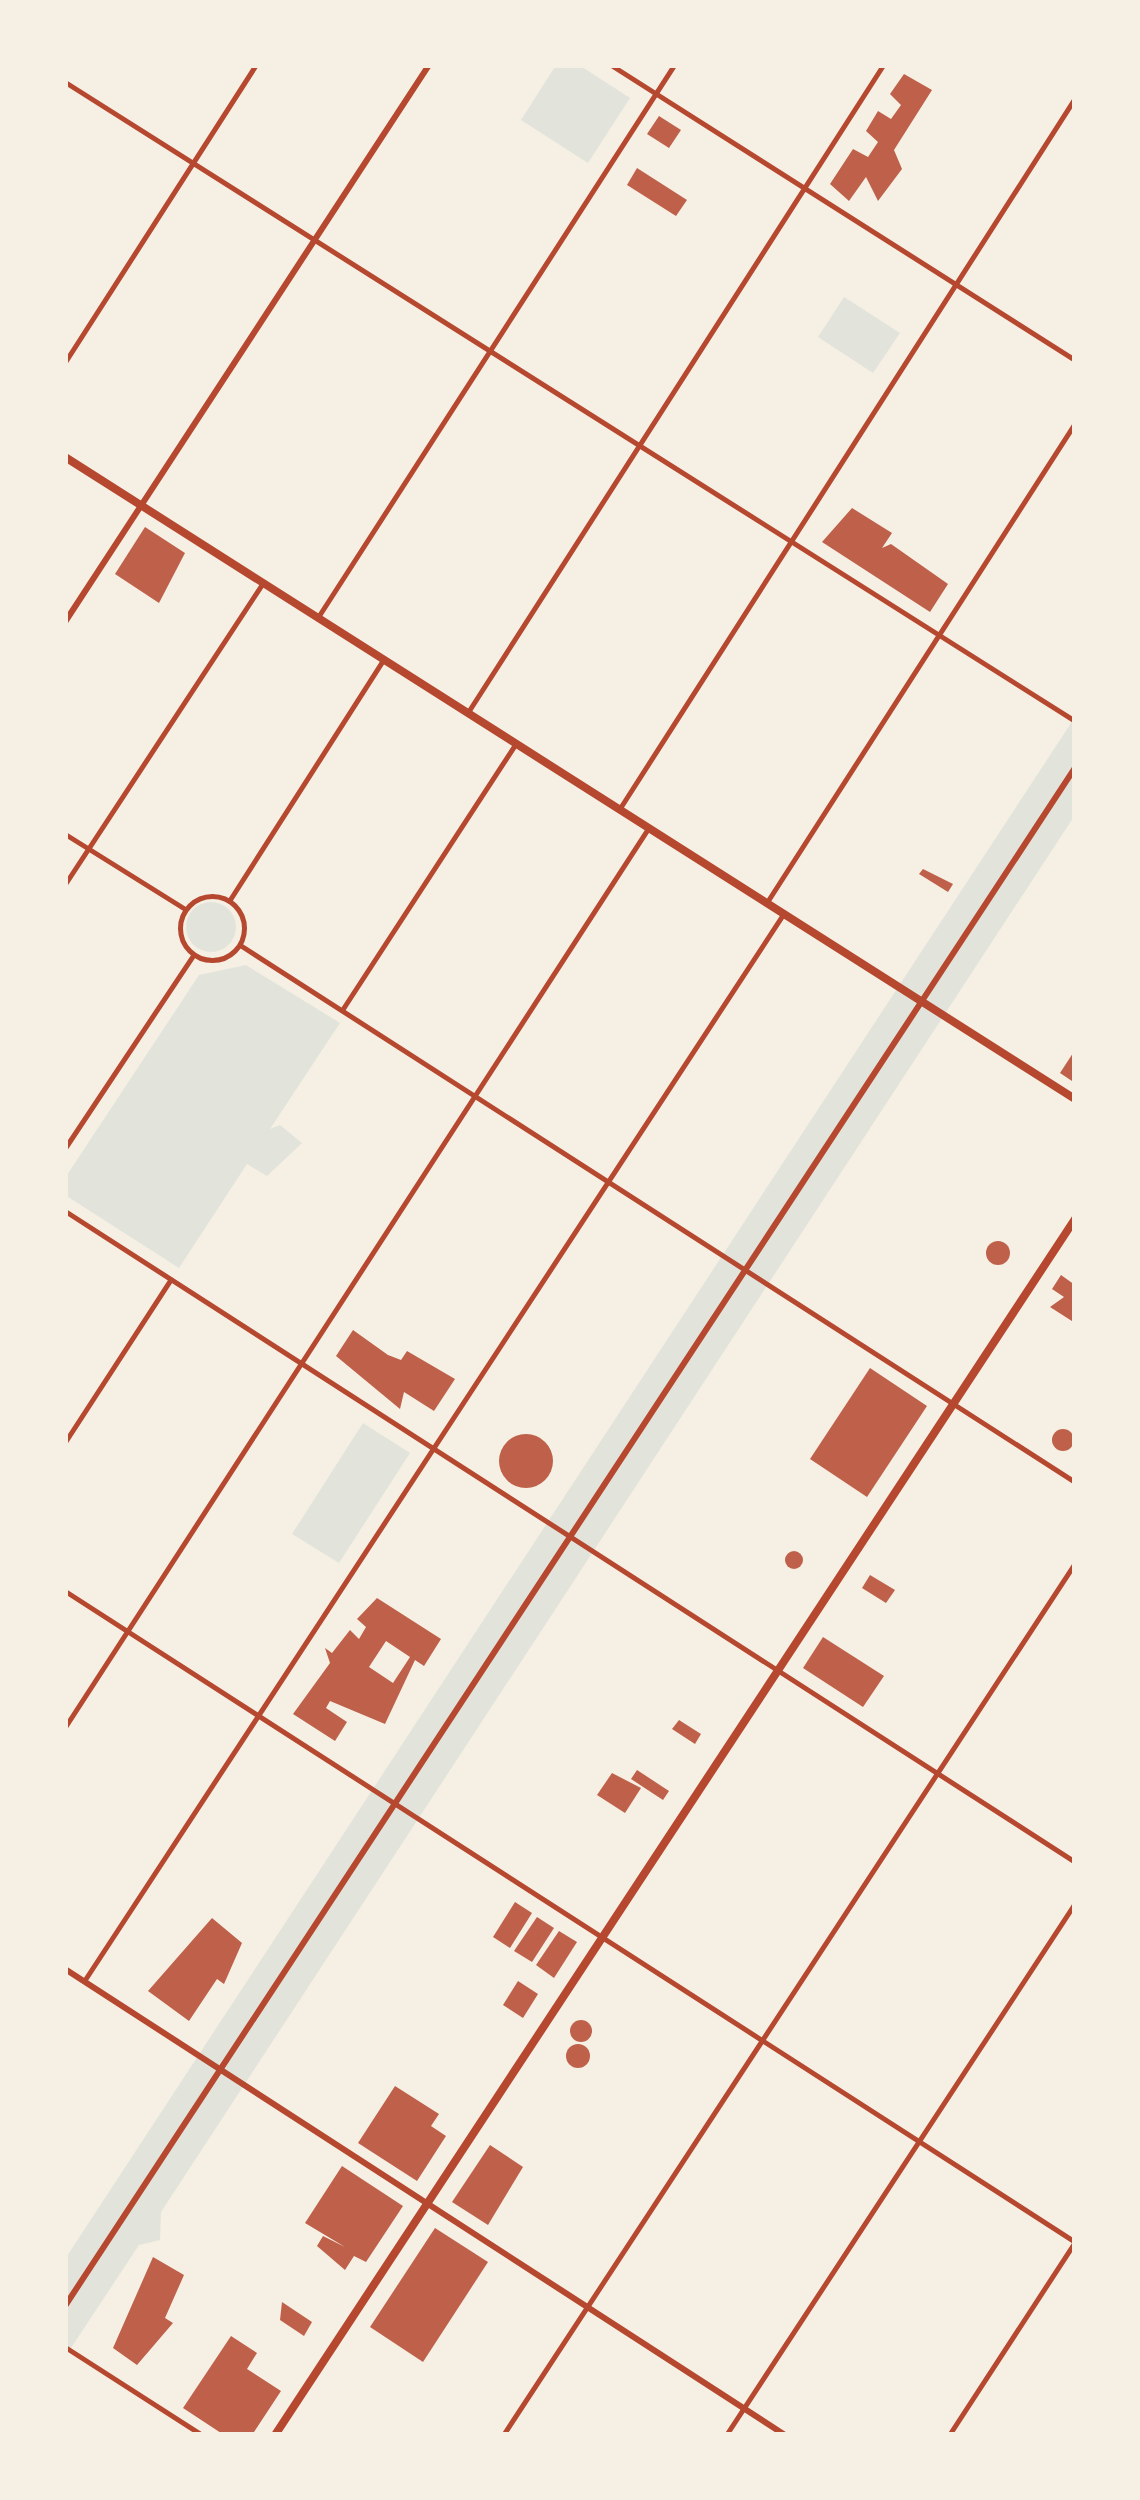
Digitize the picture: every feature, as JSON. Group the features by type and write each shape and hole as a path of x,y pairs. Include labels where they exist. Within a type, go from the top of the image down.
{"main road":[{"path":"65,458 1075,1099"},
{"path":"275,2435 1075,1219"}],"street":[{"path":"65,362 256,65"},
{"path":"65,622 429,65"},
{"path":"611,65 1075,360"},
{"path":"318,617 674,65"},
{"path":"468,712 636,444 883,65"},
{"path":"65,82 1075,722"},
{"path":"620,808 788,539 1075,98"},
{"path":"766,902 1075,423"},
{"path":"65,884 263,582"},
{"path":"228,901 384,659"},
{"path":"342,1010 516,743"},
{"path":"65,2306 1074,773"},
{"path":"65,1727 649,827"},
{"path":"65,834 184,909"},
{"path":"202,897 228,901 244,918 240,945 223,959 193,955 180,934 184,909 202,897"},
{"path":"84,1981 784,913"},
{"path":"240,945 748,1268 1075,1482"},
{"path":"65,1148 193,955"},
{"path":"65,1211 1075,1862"},
{"path":"65,1442 171,1279"},
{"path":"503,2435 1075,1562"},
{"path":"65,1590 1075,2242 948,2435"},
{"path":"726,2435 1075,1903"},
{"path":"65,1969 785,2435"},
{"path":"65,2347 202,2435"}],"shaded area":[{"path":"556,65 579,65 630,98 588,163 521,120"},
{"path":"844,297 900,333 873,373 818,337"},
{"path":"1075,717 1075,815 161,2212 160,2240 139,2245 65,2357 65,2259"},
{"path":"211,902 229,909 236,927 229,945 211,952 193,945 186,927 193,909"},
{"path":"246,965 340,1023 270,1129 280,1125 302,1143 267,1176 247,1164 179,1268 65,1195 65,1178 199,975"},
{"path":"363,1423 410,1453 339,1563 292,1534"}],"building":[{"path":"904,74 932,90 894,150 902,169 878,201 866,177 849,201 830,184 853,149 868,157 878,142 866,131 878,111 891,119 901,105 890,94"},
{"path":"659,116 681,130 669,148 647,134"},
{"path":"637,168 687,200 676,216 627,185"},
{"path":"852,508 892,533 882,548 891,544 948,584 930,612 822,542"},
{"path":"145,527 185,553 159,603 115,574"},
{"path":"923,869 953,884 948,892 919,874"},
{"path":"1075,1050 1075,1083 1060,1073"},
{"path":"998,1241 1010,1253 998,1265 986,1253"},
{"path":"1061,1275 1075,1285 1075,1323 1050,1307 1064,1297 1052,1289"},
{"path":"353,1330 388,1355 401,1360 407,1351 455,1379 434,1411 404,1392 400,1409 336,1356"},
{"path":"870,1368 927,1406 867,1497 810,1459"},
{"path":"1063,1429 1071,1432 1071,1448 1063,1451 1055,1448 1052,1440 1055,1432"},
{"path":"526,1434 545,1442 553,1461 545,1480 526,1488 507,1480 499,1461 507,1442"},
{"path":"794,1551 803,1560 794,1569 785,1560"},
{"path":"870,1575 895,1590 886,1603 862,1588"},
{"path":"377,1598 441,1639 424,1666 415,1660 385,1724 330,1701 326,1708 347,1722 335,1741 293,1714 330,1663 325,1648 332,1653 350,1630 359,1639 366,1627 357,1619","holes":["386,1641 410,1657 393,1683 369,1667"]},
{"path":"823,1637 884,1676 863,1707 803,1668"},
{"path":"679,1720 701,1734 695,1744 672,1729"},
{"path":"637,1770 669,1791 663,1800 631,1779"},
{"path":"612,1773 641,1788 625,1813 597,1795"},
{"path":"515,1902 532,1913 510,1948 493,1937"},
{"path":"537,1917 554,1928 532,1962 514,1951"},
{"path":"212,1918 242,1943 224,1984 217,1979 189,2021 148,1991"},
{"path":"559,1931 577,1942 554,1978 536,1965"},
{"path":"518,1981 538,1994 523,2018 503,2005"},
{"path":"581,2020 589,2023 589,2039 581,2042 573,2039 570,2031 573,2023"},
{"path":"578,2044 587,2047 587,2065 578,2068 569,2065 566,2056 569,2047"},
{"path":"395,2086 439,2114 431,2126 446,2136 417,2181 358,2143"},
{"path":"490,2145 523,2167 488,2225 452,2202"},
{"path":"342,2166 403,2206 366,2262 354,2256 345,2270 317,2246 323,2236 345,2247 305,2223"},
{"path":"435,2228 488,2262 423,2362 370,2327"},
{"path":"153,2257 184,2275 165,2318 173,2323 137,2365 113,2348"},
{"path":"282,2302 312,2322 304,2336 280,2320"},
{"path":"231,2336 257,2353 247,2369 281,2391 252,2435 224,2435 183,2408"}]}
